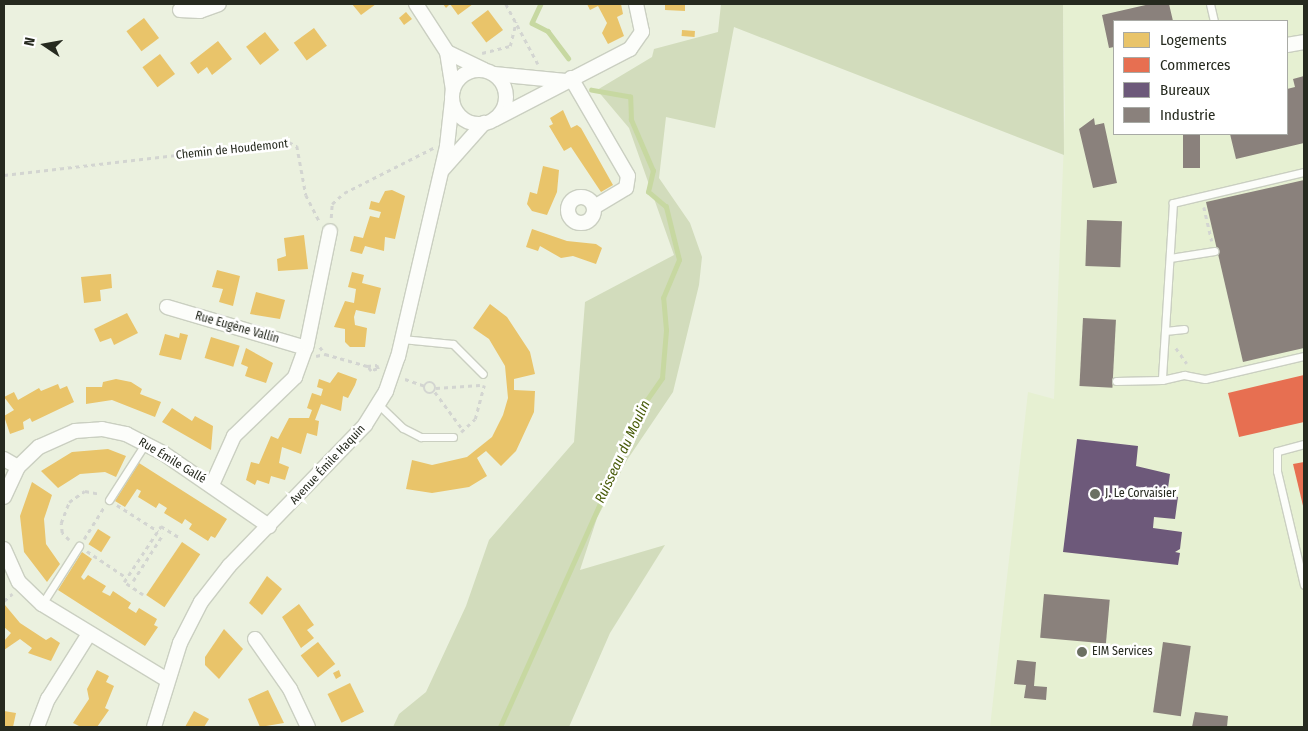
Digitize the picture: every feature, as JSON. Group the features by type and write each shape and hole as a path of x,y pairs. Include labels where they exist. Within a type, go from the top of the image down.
{"street":[{"path":"180,10 200,11 219,4"},
{"path":"416,4 447,52 489,72 506,96 489,121"},
{"path":"568,80 538,80 489,72 468,72 452,96 467,121 489,121 568,80 635,45 642,32 636,4"},
{"path":"1288,45 1304,42"},
{"name":"Avenue Émile Haquin","path":"154,727 180,643 201,602 229,566 270,526 379,405 393,375 447,146 452,96 447,52"},
{"path":"568,80 628,176 626,188 594,207"},
{"name":"Avenue Émile Haquin","path":"441,172 489,121"},
{"path":"212,485 234,436 289,387 307,346 330,232"},
{"name":"Rue Eugène Vallin","path":"168,307 307,346"},
{"name":"Rue Émile Gallé","path":"4,497 18,467 55,437 86,429 116,431 145,444 212,485 270,526"},
{"path":"4,459 18,467"},
{"path":"4,549 19,582 42,604 167,680"},
{"path":"37,727 48,699 89,634"},
{"path":"255,639 290,689 308,727"}],"lane":[{"path":"1210,4 1214,20"},
{"path":"1162,380 1169,332 1170,258 1174,203 1304,172"},
{"path":"1170,258 1214,251"},
{"path":"1169,332 1184,329"},
{"path":"402,339 453,344 483,374"},
{"path":"1116,381 1162,380 1184,375 1205,379 1304,356"},
{"path":"379,405 403,428 421,438 453,437"},
{"path":"109,500 145,444"},
{"path":"1304,444 1276,451 1277,471 1304,585"},
{"path":"42,604 79,546"}],"path":[{"path":"506,4 538,60 538,80"},
{"path":"462,58 510,46 516,20"},
{"name":"Chemin de Houdemont","path":"4,175 289,142 297,146 313,218 330,232"},
{"path":"330,232 336,198 435,147 447,146"},
{"path":"1202,196 1214,251"},
{"path":"1169,332 1179,355 1195,369"},
{"path":"307,346 323,348 325,354 367,366"},
{"path":"377,378 383,359"},
{"path":"453,437 464,430 475,419 484,385 483,374"},
{"path":"393,375 425,386"},
{"path":"425,386 431,382 436,388"},
{"path":"436,388 484,385"},
{"path":"425,386 428,394 435,392"},
{"path":"435,392 436,388"},
{"path":"435,392 464,430"},
{"path":"127,578 62,533 69,502 85,491 96,491 158,531"},
{"path":"79,546 109,500"},
{"path":"143,595 124,582 161,526 180,538"},
{"path":"133,580 163,534"},
{"path":"143,554 148,558"}],"shaded area":[{"path":"721,4 1063,4 1064,155 734,27 715,128 666,117 659,178 690,223 702,257 699,285 673,392 627,460 597,518 580,570 665,545 610,633 569,727 393,727 399,714 426,692 466,606 489,540 574,442 585,302 674,255 629,128 597,90 652,57 654,49 718,32"},
{"path":"1063,4 1304,4 1304,727 990,727 1028,392 1054,399 1065,114"}],"building: Logements":[{"path":"352,4 376,4 361,15"},
{"path":"450,4 473,4 458,15"},
{"path":"587,4 621,4 623,14 617,17 624,36 608,44 602,33 607,23 598,6 590,10"},
{"path":"665,4 685,4 685,11 665,10"},
{"path":"488,10 503,30 486,43 471,23"},
{"path":"406,12 412,19 404,25 399,18"},
{"path":"144,18 159,38 141,51 126,31"},
{"path":"314,28 327,46 307,60 294,43"},
{"path":"682,30 695,31 695,37 682,36"},
{"path":"265,32 279,50 260,65 246,47"},
{"path":"218,41 232,59 212,75 207,67 198,74 190,63"},
{"path":"160,54 175,74 157,87 142,67"},
{"path":"563,110 571,128 577,125 581,128 613,185 601,192 571,147 564,151 549,126 553,124 550,118"},
{"path":"543,166 559,170 557,192 547,215 532,211 527,204 530,192 537,194"},
{"path":"392,190 405,196 395,239 385,237 384,251 365,246 362,254 350,251 354,236 363,238 370,216 379,218 381,212 369,209 371,201 379,203 385,191"},
{"path":"532,229 567,241 596,244 602,248 596,264 573,256 561,258 540,246 538,251 526,247"},
{"path":"304,235 308,269 278,271 277,259 286,256 284,238"},
{"path":"217,270 240,276 233,306 219,302 223,289 212,287"},
{"path":"352,272 364,275 362,283 381,288 375,314 356,310 354,317 355,325 367,328 365,347 350,347 345,342 345,329 334,327 345,301 354,303 356,289 348,287"},
{"path":"111,274 112,288 100,290 101,301 84,303 81,277"},
{"path":"256,292 285,300 280,319 250,314"},
{"path":"490,304 507,317 530,352 535,374 514,379 514,390 535,391 534,412 516,451 501,466 486,451 477,458 487,476 469,487 432,493 406,489 412,460 432,465 467,457 492,437 503,415 508,398 505,366 489,339 473,328"},
{"path":"127,313 138,333 114,345 111,338 100,342 94,329"},
{"path":"180,333 188,335 181,360 159,355 165,334 179,338"},
{"path":"211,337 240,346 233,367 205,358"},
{"path":"246,348 273,363 266,383 245,376 248,367 241,364"},
{"path":"338,372 357,379 355,385 348,398 343,396 341,411 321,404 315,420 319,421 317,436 307,433 301,454 282,447 279,463 289,467 285,480 271,476 269,484 257,480 255,485 246,480 251,462 259,464 271,436 278,439 289,418 309,418 312,410 307,408 312,393 321,396 323,389 317,387 319,379 330,383"},
{"path":"116,379 131,382 142,389 140,394 161,402 155,417 112,400 86,404 86,387 102,387 103,382"},
{"path":"58,384 60,389 67,386 74,402 32,422 30,418 23,422 24,429 10,434 4,416 14,410 4,397 14,392 18,400 39,388 41,391"},
{"path":"172,408 192,421 195,416 213,426 211,450 162,422"},
{"path":"108,449 126,456 116,477 105,472 80,474 58,488 41,471 72,452"},
{"path":"139,463 227,519 215,538 211,536 208,541 189,529 192,524 185,519 182,524 164,513 167,508 159,503 156,508 138,497 141,491 137,489 125,507 115,501"},
{"path":"32,482 52,495 44,519 46,544 60,564 47,582 24,552 20,516"},
{"path":"98,529 111,537 101,552 88,544"},
{"path":"182,542 200,554 164,607 146,595"},
{"path":"82,552 92,559 81,577 84,580 88,575 106,586 102,592 110,596 113,591 131,603 128,608 136,613 139,608 157,619 154,625 158,627 145,646 58,590"},
{"path":"267,576 282,589 262,615 249,603"},
{"path":"299,604 314,625 307,630 314,638 301,648 282,617"},
{"path":"5,605 20,623 46,640 51,637 60,643 51,661 28,653 32,648 20,639 4,650 4,641 11,633 4,627"},
{"path":"224,629 243,649 219,679 205,665 205,657"},
{"path":"318,642 335,664 318,678 301,656"},
{"path":"97,670 109,676 106,682 114,686 105,708 109,710 97,727 81,727 73,723 89,699 87,689"},
{"path":"339,670 341,676 336,679 333,673"},
{"path":"350,683 364,712 342,723 328,694"},
{"path":"268,690 284,723 260,727 248,699"},
{"path":"4,711 16,713 13,727 4,727"},
{"path":"194,711 209,719 204,727 185,727"}],"building: Commerces":[{"path":"1304,375 1304,422 1239,437 1228,393"},
{"path":"1304,462 1304,510 1293,464"}],"building: Bureaux":[{"path":"1077,439 1138,446 1136,466 1170,474 1167,495 1178,497 1175,519 1154,517 1153,528 1182,532 1180,549 1175,552 1180,553 1178,565 1063,552"}],"building: Industrie":[{"path":"1150,4 1169,4 1173,20 1113,20 1113,47 1109,48 1102,15"},
{"path":"1304,76 1304,143 1236,159 1230,135 1288,135 1288,89 1295,87 1293,79"},
{"path":"1094,118 1095,125 1104,123 1117,183 1093,188 1079,129"},
{"path":"1183,135 1200,135 1200,168 1183,168"},
{"path":"1304,180 1304,348 1243,362 1206,202"},
{"path":"1087,220 1122,221 1120,267 1085,266"},
{"path":"1083,318 1116,320 1112,388 1079,386"},
{"path":"1044,594 1110,600 1106,644 1040,638"},
{"path":"1163,642 1191,646 1181,716 1153,712"},
{"path":"1017,660 1036,662 1034,686 1047,687 1046,700 1024,698 1026,685 1014,684"},
{"path":"1195,712 1228,716 1227,727 1192,727"}],"waterway":[{"name":"Ruisseau du Moulin","path":"541,4 532,23 548,31 568,58"},
{"name":"Ruisseau du Moulin","path":"500,727 646,401 662,378 666,330 663,298 679,260 666,207 648,192 653,171 631,120 630,97 592,90"}],"place":[{"name":"J. Le Corvaisier","path":"1095,494"},
{"name":"EIM Services","path":"1082,652"}]}
